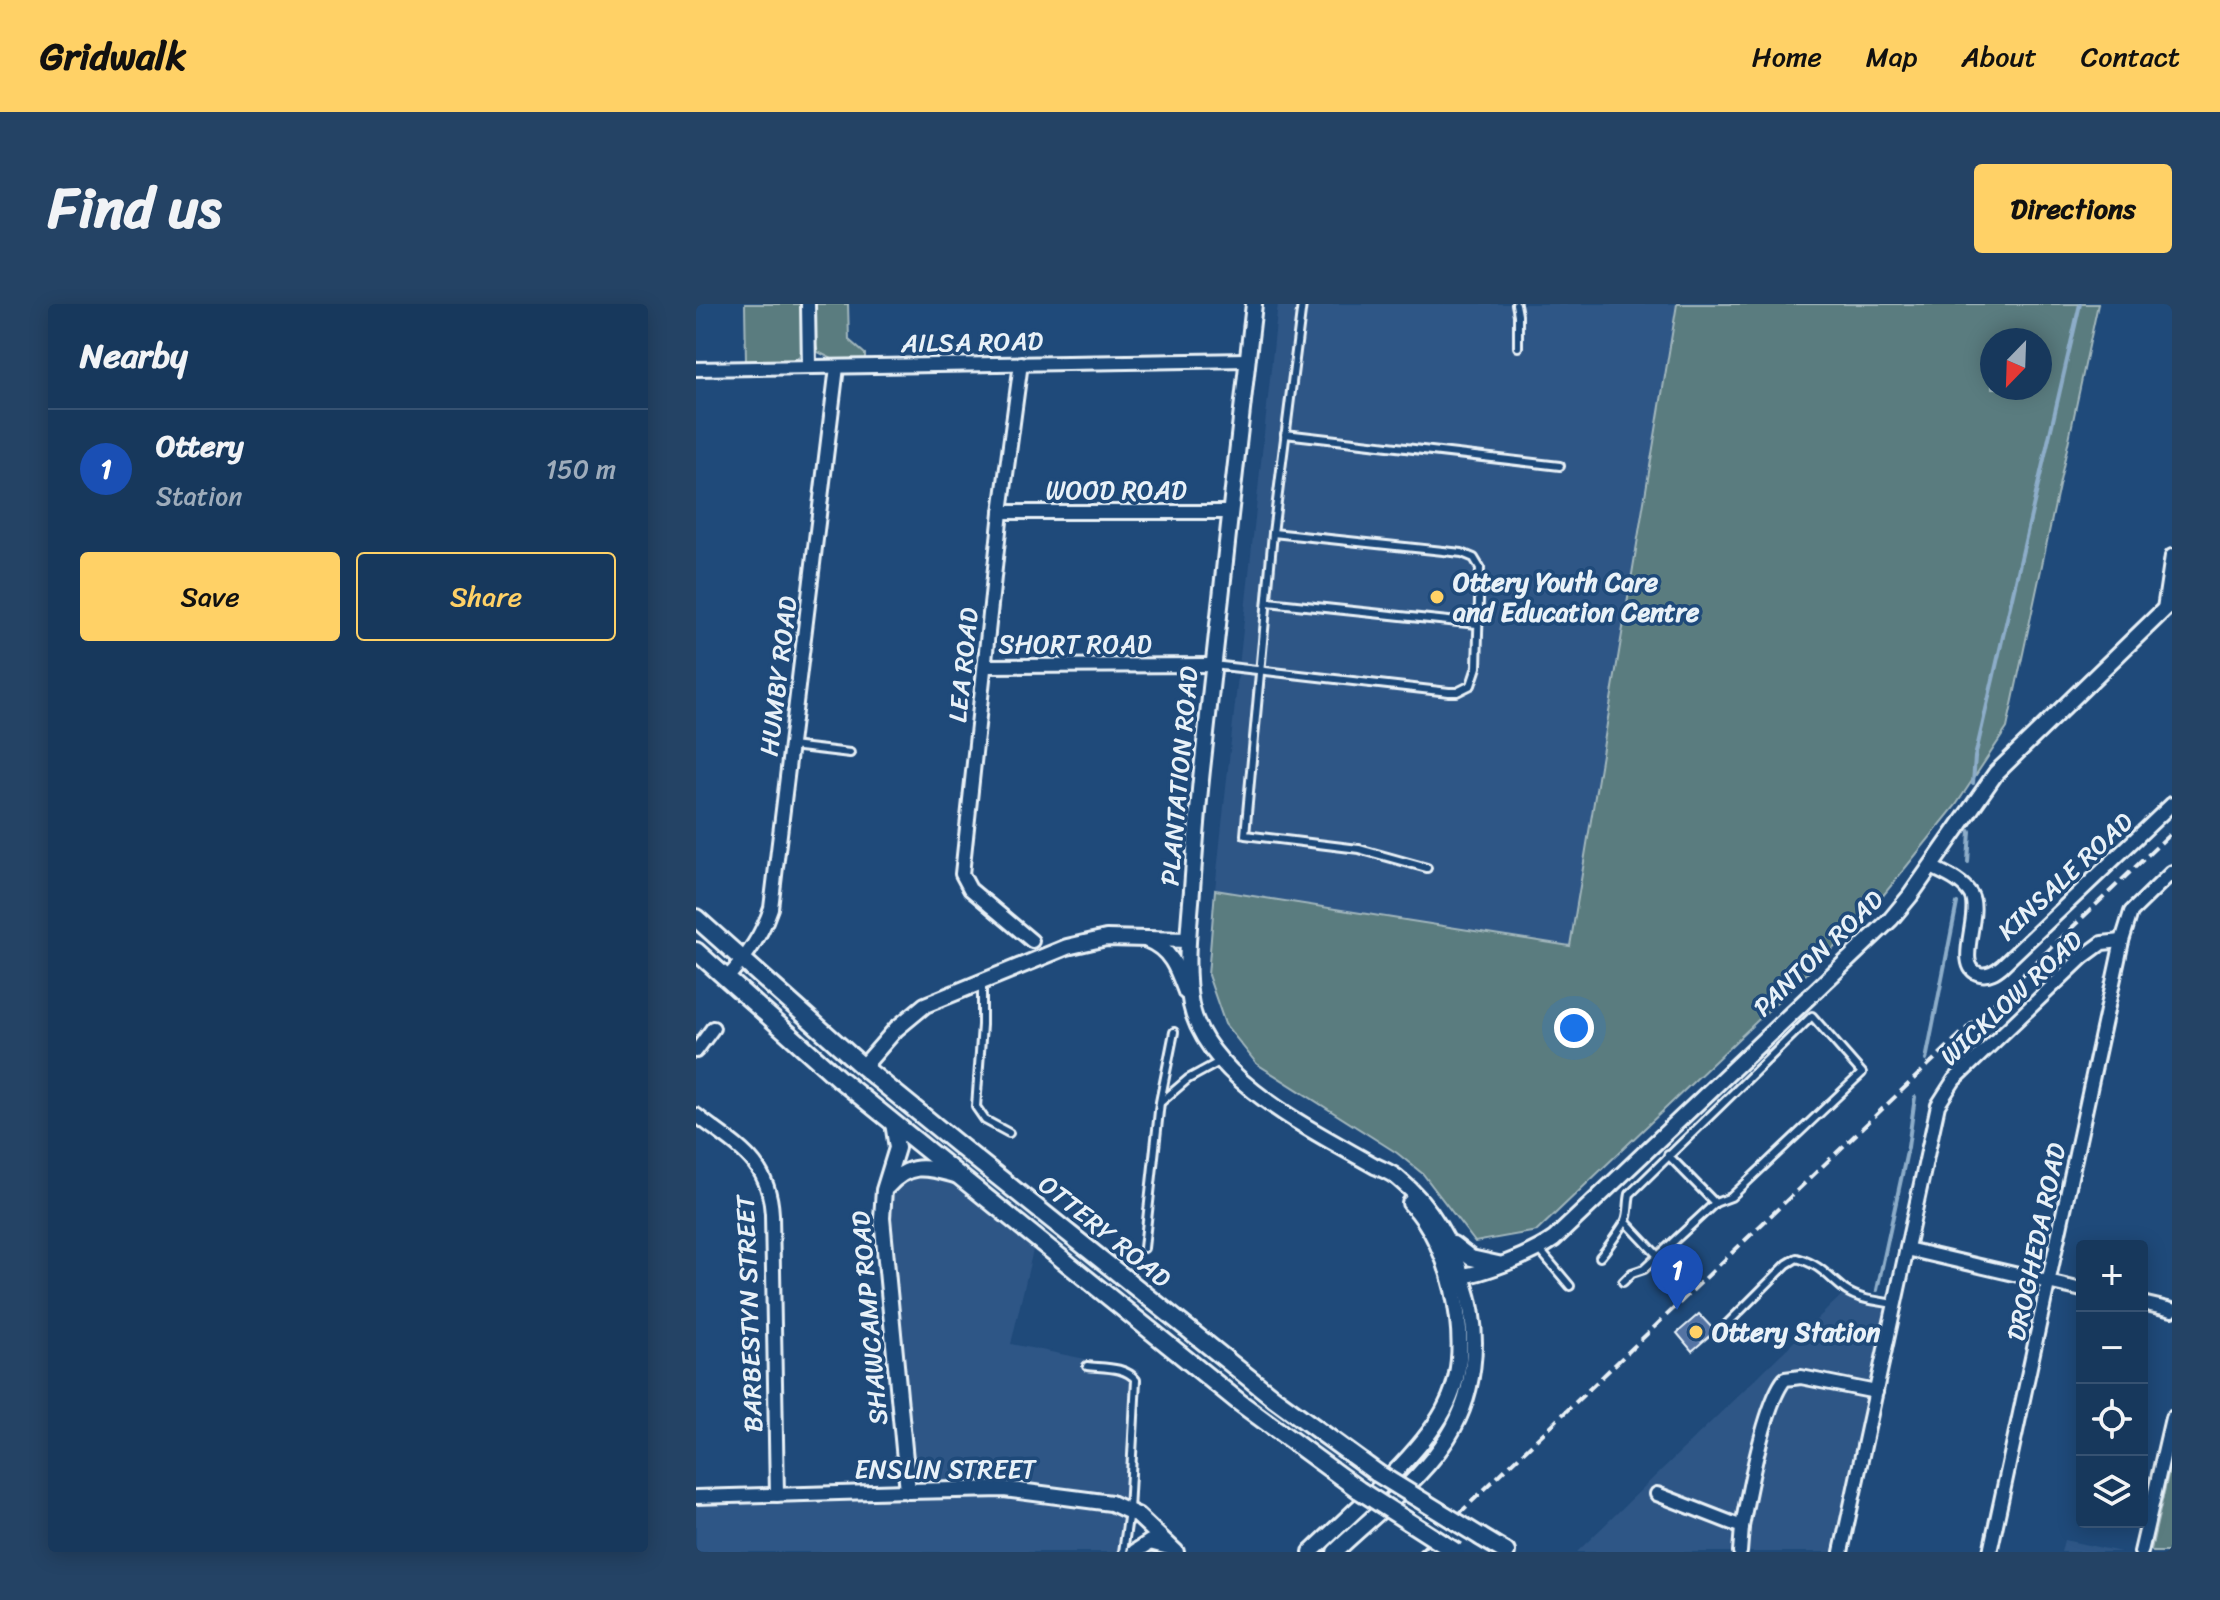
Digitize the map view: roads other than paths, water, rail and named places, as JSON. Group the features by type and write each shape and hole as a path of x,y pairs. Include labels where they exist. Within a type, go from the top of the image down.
{"main road":[{"name":"OTTERY ROAD","path":"696,918 863,1067 1274,1398 1377,1473 1506,1552"},
{"name":"OTTERY ROAD","path":"696,951 838,1078 1239,1402 1359,1490 1456,1552"}],"street":[{"path":"808,304 809,367"},
{"name":"PLANTATION ROAD","path":"1254,304 1213,665 1188,940 1191,1004 1203,1035 1221,1061 1256,1094 1397,1176 1409,1187 1445,1235 1456,1277 1459,1325 1458,1357 1448,1404 1414,1450 1311,1552"},
{"name":"AILSA ROAD","path":"696,369 1248,360"},
{"name":"LEA ROAD","path":"1021,363 1001,512 962,874 970,889 1032,941"},
{"name":"HUMBY ROAD","path":"727,978 743,960 771,908 837,367"},
{"name":"WOOD ROAD","path":"1001,512 1231,512"},
{"path":"2168,605 2172,556"},
{"name":"PANTON ROAD","path":"1456,1277 1539,1249 1554,1239 1891,919 2006,762 2168,605"},
{"name":"SHORT ROAD","path":"986,666 1213,665"},
{"name":"KINSALE ROAD","path":"1931,867 1964,885 1973,897 1975,908 1967,961 1970,970 1984,975 2002,966 2172,804"},
{"name":"WICKLOW ROAD","path":"1907,1249 1943,1094 2083,957 2102,943 2122,941 2131,912 2172,872"},
{"path":"863,1067 913,1013 982,981 1086,941 1106,938 1188,940"},
{"path":"1139,938 1155,943 1172,960 1191,1004"},
{"name":"DROGHEDA ROAD","path":"1990,1552 2122,941"},
{"path":"696,1051 713,1028"},
{"name":"BARBESTYN STREET","path":"696,1115 750,1158 769,1184 777,1495"},
{"name":"SHAWCAMP ROAD","path":"893,1123 897,1148 884,1190 882,1218 908,1491"},
{"name":"PLANTATION ROAD","path":"1335,1552 1442,1447 1460,1414 1470,1379 1475,1344 1473,1311 1456,1277 1415,1208 1374,1165"},
{"name":"SHAWCAMP ROAD","path":"884,1190 896,1176 922,1167 959,1176"},
{"path":"1445,1235 1471,1258 1498,1264"},
{"path":"1841,1552 1907,1249 2076,1288"},
{"path":"2148,1304 2172,1310"},
{"path":"1740,1552 1749,1486 1782,1381 1801,1377 1876,1392"},
{"path":"2141,1552 2172,1418"},
{"name":"ENSLIN STREET","path":"696,1497 1004,1489 1093,1500 1129,1511 1151,1525 1174,1550"},
{"path":"1657,1494 1742,1527"},
{"path":"1135,1552 1146,1543 1157,1542 1174,1550"}],"lane":[{"path":"1302,304 1273,533 1245,835 1359,849 1427,868"},
{"path":"1516,304 1518,347"},
{"path":"1285,434 1560,466"},
{"path":"1213,665 1457,692 1471,685 1475,675 1480,568 1468,554 1273,533"},
{"path":"1268,602 1477,624"},
{"path":"791,746 850,753"},
{"path":"982,981 976,1107 985,1120 1009,1133"},
{"path":"1600,1257 1626,1222 1630,1194 1812,1016 1862,1073 1731,1197 1715,1203 1644,1269 1632,1273 1623,1282"},
{"path":"1144,1248 1160,1102 1174,1032"},
{"path":"1160,1102 1188,1079 1221,1061"},
{"path":"1668,1155 1715,1203"},
{"path":"1626,1222 1658,1256"},
{"path":"1539,1249 1570,1286"},
{"path":"1727,1324 1787,1264 1797,1258 1825,1270 1846,1291 1895,1304"},
{"path":"1087,1366 1122,1370 1132,1374 1136,1380 1129,1511 1123,1552"}],"waterway":[{"path":"1973,783 1975,757 2080,304"},
{"path":"1968,862 1970,831"},
{"path":"1926,1060 1957,903"},
{"path":"1877,1290 1908,1147 1915,1097"}],"railway":[{"path":"1419,1552 2172,832"}],"place":[{"name":"Ottery Youth Care and Education Centre","path":"1437,597"},
{"name":"Ottery","path":"1677,1310"},
{"name":"Ottery Station","path":"1696,1332"}]}
